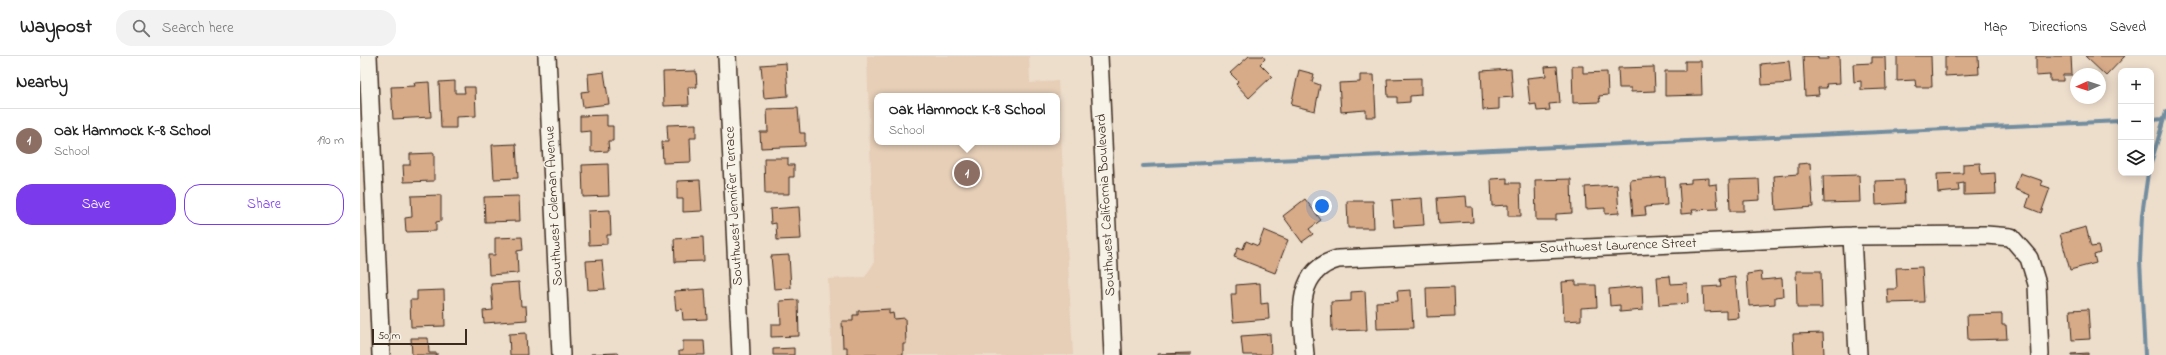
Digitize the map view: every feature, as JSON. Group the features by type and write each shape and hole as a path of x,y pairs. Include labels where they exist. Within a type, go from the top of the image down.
{"street":[{"path":"368,56 381,355"},
{"name":"Southwest Coleman Avenue","path":"547,56 561,355"},
{"name":"Southwest Jennifer Terrace","path":"727,56 742,355"},
{"name":"Southwest California Boulevard","path":"1099,56 1113,355"},
{"name":"Southwest Lawrence Street","path":"1305,355 1302,308 1306,288 1316,270 1323,264 1338,259 1852,236 1986,235 2011,237 2029,258 2037,284 2040,355"},
{"path":"1852,236 1858,355"}],"shaded area":[{"path":"867,56 1029,56 1030,83 1058,81 1059,93 874,93 874,145 1060,145 1060,118 1073,355 832,355 828,279 865,277 874,263"}],"building":[{"path":"1249,56 1263,56 1265,59 1260,64 1272,76 1249,98 1236,84 1238,81 1230,73"},
{"path":"1803,56 1818,56 1818,59 1828,59 1828,56 1839,56 1840,83 1826,84 1827,88 1818,88 1819,95 1805,96"},
{"path":"1897,56 1931,56 1932,87 1916,87 1915,80 1897,81"},
{"path":"1945,56 1978,56 1979,74 1945,76"},
{"path":"2036,56 2071,56 2072,68 2070,68 2070,75 2063,75 2063,81 2050,81 2050,75 2036,76"},
{"path":"2085,56 2125,56 2106,76 2106,68 2098,68"},
{"path":"1872,57 1885,57 1886,89 1861,90 1861,81 1854,82 1853,64 1872,63"},
{"path":"1685,61 1701,61 1702,95 1665,96 1665,71 1685,71"},
{"path":"1789,61 1791,83 1762,85 1761,64"},
{"path":"786,63 788,96 764,98 761,65"},
{"path":"1557,66 1560,103 1549,104 1550,110 1537,111 1536,104 1530,105 1527,78 1546,76 1545,67"},
{"path":"1572,66 1583,66 1583,73 1607,72 1608,95 1599,96 1600,102 1573,103"},
{"path":"1654,67 1655,91 1631,92 1631,88 1619,88 1618,68"},
{"path":"1511,69 1513,97 1499,98 1499,109 1483,110 1481,71"},
{"path":"1299,70 1314,74 1312,82 1320,85 1315,111 1291,105"},
{"path":"696,71 697,87 688,87 689,105 664,106 663,72"},
{"path":"604,72 609,104 583,107 581,92 589,91 588,74"},
{"path":"1360,75 1374,75 1376,117 1366,117 1366,110 1341,112 1339,83 1360,82"},
{"path":"1421,78 1421,95 1410,96 1410,102 1397,103 1397,97 1388,97 1387,79"},
{"path":"455,81 455,93 465,93 464,87 475,87 476,116 456,117 456,128 441,128 439,82"},
{"path":"429,82 431,117 393,119 391,87 415,86 414,83"},
{"path":"798,108 800,133 805,133 805,146 761,148 760,132 768,132 767,109"},
{"path":"607,115 607,126 613,126 613,141 608,141 609,151 591,152 591,131 580,132 580,116"},
{"path":"696,124 696,138 690,138 691,162 663,163 662,142 668,142 667,125"},
{"path":"516,144 518,178 494,179 492,145"},
{"path":"434,153 434,181 404,182 403,165 410,165 410,154"},
{"path":"764,158 788,158 788,165 794,165 794,177 789,177 789,194 765,194"},
{"path":"1810,163 1813,207 1776,210 1774,176 1798,174 1798,164"},
{"path":"1980,163 1981,174 1995,173 1996,194 1964,195 1964,183 1958,184 1959,191 1938,193 1937,174 1963,173 1963,164"},
{"path":"608,164 609,196 583,197 582,165"},
{"path":"2020,173 2043,181 2041,185 2050,188 2041,213 2026,207 2030,195 2015,189"},
{"path":"1859,175 1860,202 1824,203 1823,176"},
{"path":"1665,177 1667,205 1645,207 1646,215 1633,216 1630,180"},
{"path":"1507,178 1507,183 1520,183 1521,216 1508,216 1508,205 1492,206 1491,179"},
{"path":"1709,178 1709,185 1716,184 1718,209 1692,210 1693,213 1681,214 1679,184 1691,183 1691,179"},
{"path":"1571,179 1572,213 1556,214 1556,220 1536,220 1535,180"},
{"path":"1759,179 1760,200 1744,201 1744,211 1730,211 1729,180"},
{"path":"700,180 702,211 683,212 683,199 677,199 677,181"},
{"path":"1904,180 1905,203 1876,205 1875,181"},
{"path":"1617,185 1619,213 1605,214 1605,208 1586,209 1585,187"},
{"path":"441,195 441,221 436,222 436,231 406,232 405,218 412,217 411,196"},
{"path":"519,196 520,221 485,222 484,197"},
{"path":"1466,196 1467,207 1472,207 1473,222 1439,224 1437,198"},
{"path":"1422,198 1424,225 1394,227 1392,200"},
{"path":"1305,199 1321,220 1309,229 1313,234 1302,242 1283,216"},
{"path":"1347,201 1373,201 1374,228 1348,228"},
{"path":"799,207 801,239 777,240 776,223 771,224 770,209"},
{"path":"610,210 611,235 607,235 607,244 589,245 588,211"},
{"path":"2086,227 2091,247 2098,246 2100,253 2094,255 2096,263 2070,270 2060,234"},
{"path":"1264,230 1288,240 1275,273 1234,257 1238,247 1243,249 1246,241 1258,246"},
{"path":"522,237 523,250 517,251 518,273 489,275 488,255 495,255 495,238"},
{"path":"703,237 704,261 675,262 674,239"},
{"path":"789,255 791,288 774,289 771,256"},
{"path":"602,260 605,289 588,290 586,261"},
{"path":"1922,267 1924,302 1888,303 1887,289 1897,289 1896,268"},
{"path":"1796,271 1821,271 1822,308 1797,308"},
{"path":"1761,272 1762,280 1782,278 1783,296 1775,297 1775,304 1749,306 1747,274"},
{"path":"1670,276 1671,284 1687,283 1688,303 1659,305 1657,277"},
{"path":"1735,277 1739,318 1726,319 1726,311 1704,312 1703,287 1721,286 1720,279"},
{"path":"1576,281 1576,285 1596,285 1597,307 1581,308 1581,320 1564,321 1562,282"},
{"path":"519,282 521,306 526,306 527,320 484,323 483,311 493,310 491,284"},
{"path":"1260,283 1261,304 1268,303 1269,319 1233,322 1231,294 1236,294 1236,285"},
{"path":"1642,286 1643,310 1620,312 1620,305 1610,306 1609,289"},
{"path":"1454,287 1455,316 1427,317 1426,288"},
{"path":"705,289 707,319 683,320 682,309 676,310 674,291"},
{"path":"444,290 445,326 411,327 410,300 417,300 417,291"},
{"path":"1411,290 1413,328 1377,329 1376,302 1398,301 1397,291"},
{"path":"1365,291 1367,330 1332,331 1331,302 1351,301 1351,292"},
{"path":"798,300 799,336 771,337 771,324 781,324 780,301"},
{"path":"889,309 889,314 893,313 894,319 905,318 906,344 903,344 903,355 847,355 847,347 843,347 842,321 853,321 853,315 858,315 858,311"},
{"path":"2088,309 2090,339 2072,340 2070,310"},
{"path":"2002,314 2002,325 2006,325 2007,339 1968,340 1967,315"},
{"path":"526,333 527,355 510,355 509,334"},
{"path":"1823,333 1824,355 1794,355 1793,334"},
{"path":"1270,334 1271,355 1243,355 1241,336"},
{"path":"411,338 428,338 429,353 437,353 437,355 412,355"},
{"path":"683,341 704,341 705,355 679,355 679,351 683,351"},
{"path":"794,348 794,355 773,355 773,349"},
{"path":"617,353 618,355 591,355 591,354"},
{"path":"1191,353 1191,355 1158,355 1158,354"},
{"path":"2088,353 2088,355 2071,355 2071,354"}],"waterway":[{"path":"2154,153 2166,112"},
{"path":"2154,120 2164,119"},
{"path":"1143,166 2118,121"},
{"path":"2145,355 2140,261 2142,215 2148,176"}],"place":[{"name":"Oak Hammock K-8 School","path":"967,173"}]}
